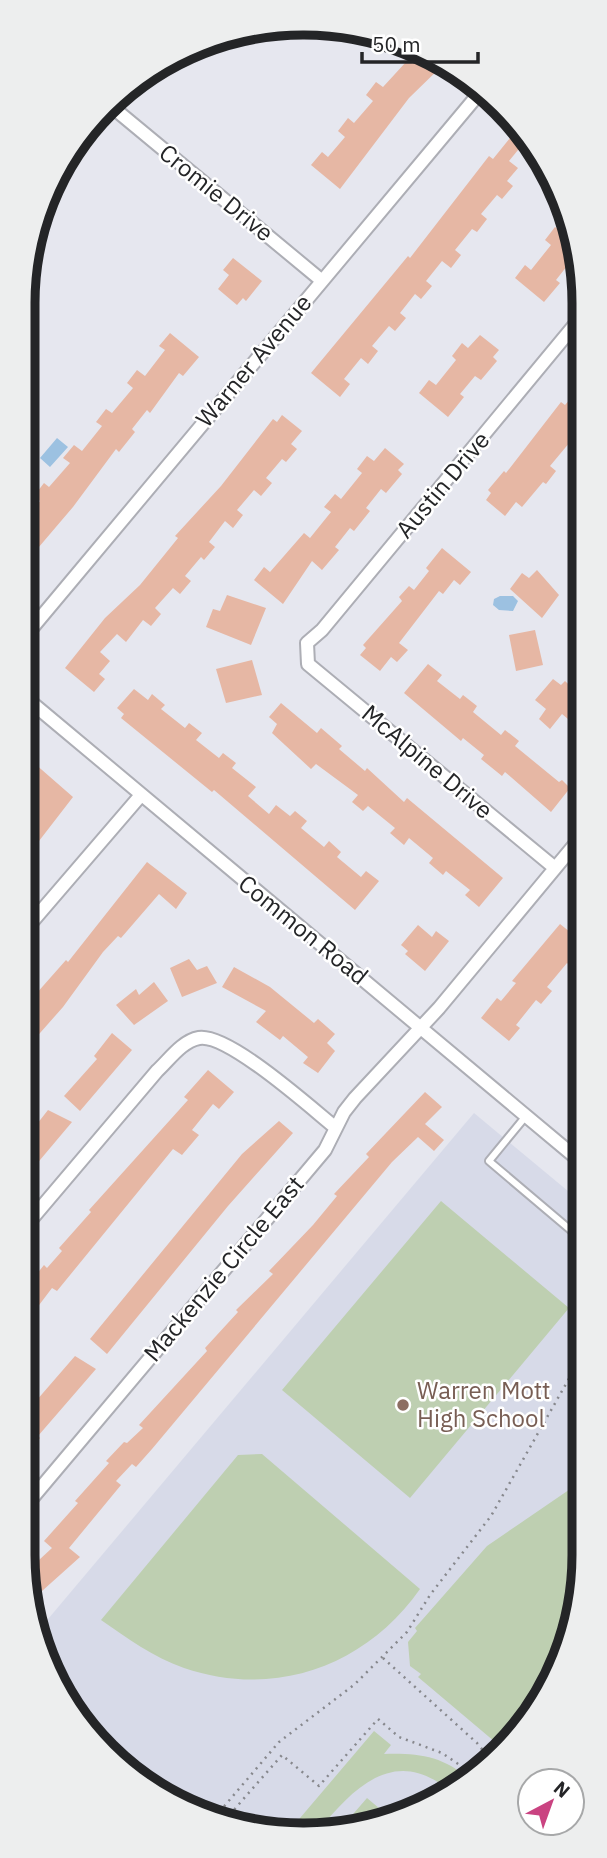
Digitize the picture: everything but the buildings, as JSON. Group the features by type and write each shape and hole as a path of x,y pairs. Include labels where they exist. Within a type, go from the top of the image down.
{"street":[{"name":"Warner Avenue","path":"35,624 476,97"},
{"name":"Cromie Drive","path":"117,111 321,280"},
{"name":"Austin Drive","path":"306,653 307,643 322,630 572,328"},
{"name":"McAlpine Drive","path":"306,653 308,664 555,868"},
{"name":"Common Road","path":"35,706 572,1154"},
{"path":"35,918 141,795"},
{"name":"Mackenzie Circle East","path":"35,1495 325,1150 355,1098 572,847"},
{"path":"35,1215 157,1071 181,1047 200,1038 212,1039 240,1052 337,1128"}],"lane":[{"path":"526,1115 489,1161 572,1231"}],"path":[{"path":"221,1810 279,1742 355,1684 407,1632 430,1595 492,1516 572,1373"},
{"path":"383,1658 485,1752"},
{"path":"231,1813 282,1755 319,1786 378,1719 399,1737 442,1753 466,1769"}],"shaded area":[{"name":"Warren Mott High School","path":"474,1113 572,1194 572,1554 567,1607 552,1657 527,1704 505,1732 467,1768 406,1803 339,1821 268,1821 217,1809 154,1778 102,1732 71,1689 55,1657 44,1624"}],"green space":[{"path":"441,1201 569,1308 410,1498 282,1390"},
{"path":"262,1454 420,1589 398,1616 373,1638 346,1656 316,1669 284,1677 252,1680 218,1677 173,1664 141,1647 101,1620 238,1455"},
{"path":"572,1488 570,1590 558,1641 527,1704 495,1742 418,1677 421,1674 410,1666 408,1642 417,1631 415,1628 487,1546"},
{"path":"374,1731 391,1745 384,1754 430,1758 450,1765 461,1772 441,1785 431,1778 412,1772 394,1772 362,1786 326,1822 296,1823"},
{"path":"367,1798 383,1811 373,1814 349,1819"}],"water":[{"path":"57,438 68,447 50,467 40,458"},
{"path":"513,596 518,601 513,611 499,610 493,605 494,599"}],"place":[{"name":"Warren Mott High School","path":"403,1405"}]}
